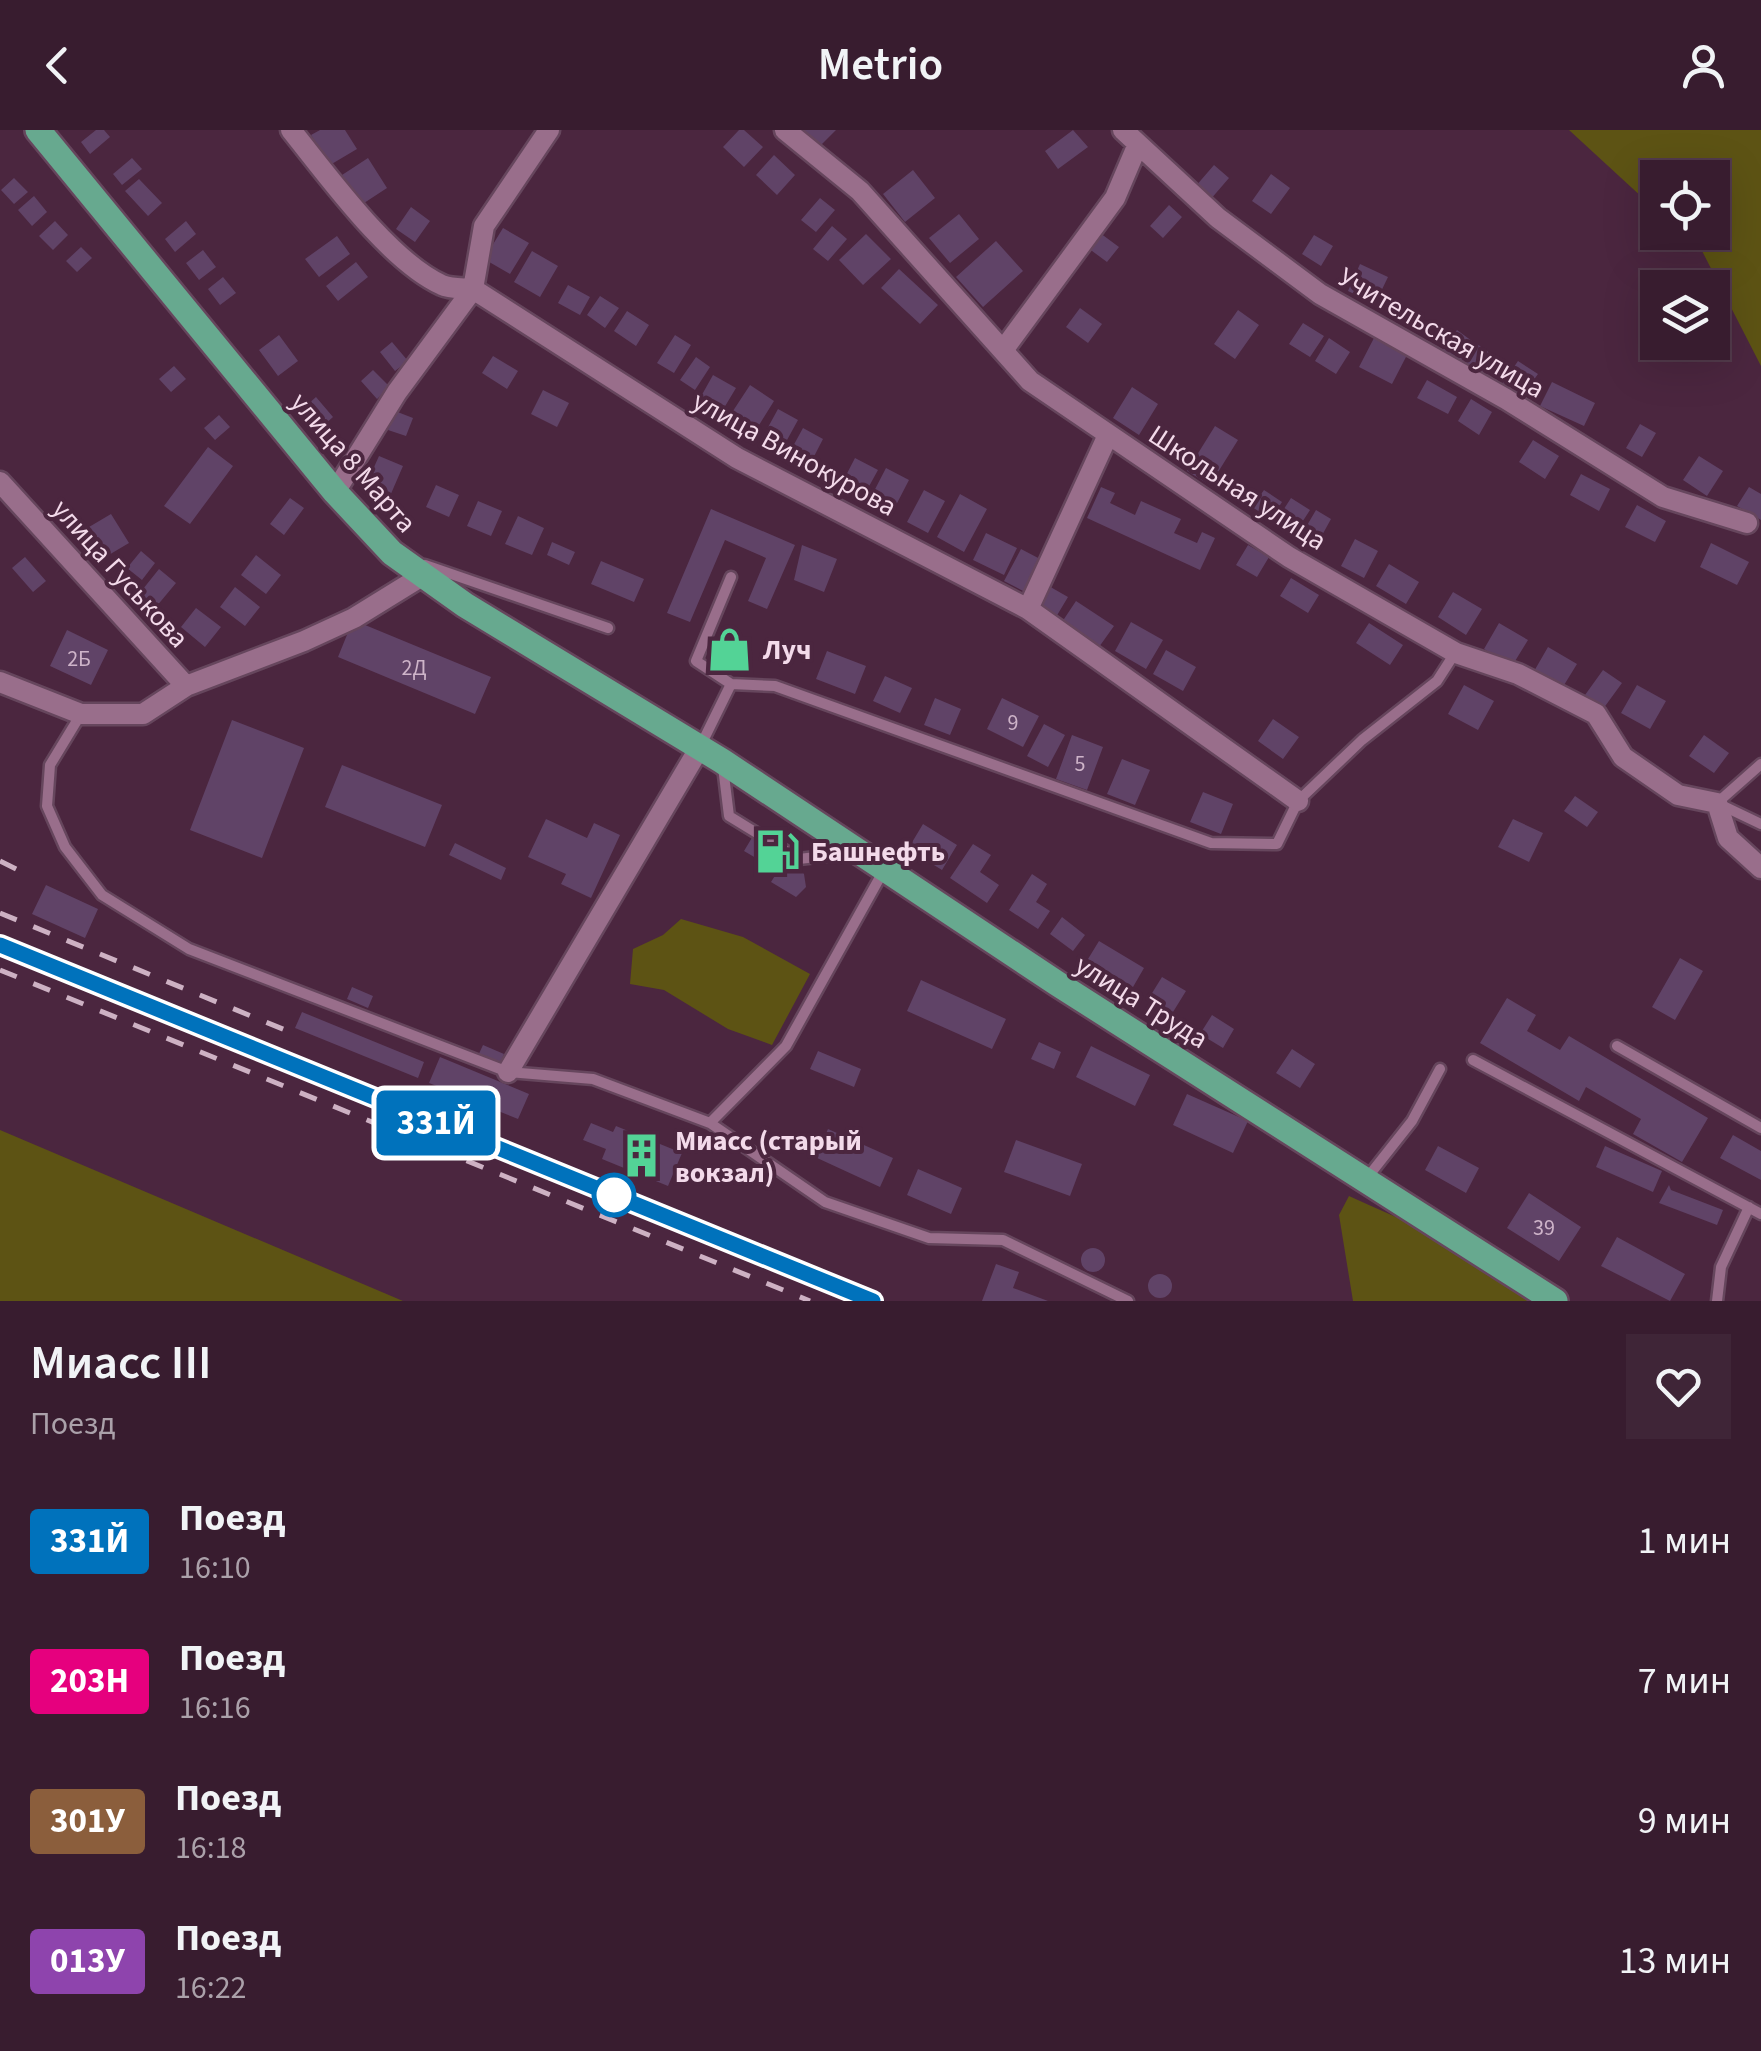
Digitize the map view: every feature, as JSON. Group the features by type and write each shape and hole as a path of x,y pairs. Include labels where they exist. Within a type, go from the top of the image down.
{"main road":[{"name":"улица 8 Марта","path":"38,130 336,492 392,554 700,748"},
{"name":"улица Труда","path":"700,748 1058,984 1555,1301"}],"street":[{"name":"улица Винокурова","path":"291,130 355,209 409,262 444,286 473,289 737,458 1028,608 1298,802"},
{"path":"336,492 397,392 473,289 484,226 548,130"},
{"name":"Школьная улица","path":"785,130 860,192 1030,381 1290,556 1456,652 1518,674 1596,714 1623,757 1678,795 1716,804"},
{"path":"1004,349 1115,198 1130,137"},
{"name":"Учительская улица","path":"1130,137 1218,218 1320,294 1506,399 1664,498 1754,528"},
{"path":"1028,608 1108,434"},
{"name":"улица Гуськова","path":"0,482 186,686 354,618 422,576"},
{"path":"0,682 81,714 143,714 186,686"},
{"path":"508,1072 700,748"},
{"path":"1716,804 1728,838 1761,868"}],"lane":[{"path":"392,554 608,628"},
{"path":"732,577 696,661 731,684 775,686 1211,844 1277,844 1298,802 1362,740 1437,681 1456,652"},
{"path":"700,748 731,684"},
{"path":"81,714 50,765 47,806 64,847 102,895 189,950 508,1072 593,1079 710,1123 825,1202 929,1238 1003,1240 1128,1301"},
{"path":"722,761 729,816 799,860 858,852"},
{"path":"1761,764 1716,804 1761,824"},
{"path":"710,1123 786,1046 885,869"},
{"path":"1617,1046 1761,1128"},
{"path":"1473,1060 1761,1214"},
{"path":"1367,1178 1412,1121 1440,1070"},
{"path":"1716,1301 1721,1267 1749,1207"}],"shaded area":[{"path":"1569,130 1761,130 1761,366 1730,306 1730,270 1712,270 1702,250 1730,250 1730,160 1640,160 1640,195"},
{"path":"681,919 743,937 810,974 772,1045 728,1029 664,990 630,984 633,949 663,935"},
{"path":"0,1130 403,1301 0,1301"},
{"path":"1349,1196 1473,1255 1541,1301 1353,1301 1339,1215"}],"building":[{"path":"96,130 104,130 110,137 90,154 81,142"},
{"path":"320,130 345,130 357,149 330,165 311,135"},
{"path":"739,130 763,147 744,167 723,147"},
{"path":"802,130 836,130 819,147"},
{"path":"1073,130 1088,147 1058,169 1045,151"},
{"path":"774,155 795,175 777,195 756,175"},
{"path":"132,158 142,169 122,185 113,174"},
{"path":"368,158 387,188 361,205 342,175"},
{"path":"1214,165 1229,178 1210,200 1195,187"},
{"path":"913,170 935,198 905,222 883,194"},
{"path":"1271,174 1290,188 1271,214 1252,201"},
{"path":"14,178 28,192 14,204 1,190"},
{"path":"139,179 162,203 148,216 125,191"},
{"path":"34,196 47,212 32,226 18,210"},
{"path":"820,198 835,210 816,232 801,220"},
{"path":"1169,205 1182,217 1163,238 1150,226"},
{"path":"411,207 430,221 415,242 396,229"},
{"path":"959,214 979,239 950,263 929,238"},
{"path":"55,221 68,235 53,250 39,236"},
{"path":"186,221 196,234 175,252 165,239"},
{"path":"832,226 847,239 828,261 813,249"},
{"path":"503,228 529,243 510,274 484,259"},
{"path":"1100,233 1119,247 1107,262 1088,248"},
{"path":"866,234 891,259 863,285 839,260"},
{"path":"1314,235 1333,246 1321,266 1302,254"},
{"path":"337,236 350,254 319,277 305,259"},
{"path":"996,241 1023,271 983,307 956,277"},
{"path":"81,247 92,258 77,272 66,261"},
{"path":"203,250 216,267 199,280 186,263"},
{"path":"532,251 558,266 540,297 514,282"},
{"path":"356,262 368,277 338,301 326,286"},
{"path":"1360,264 1388,277 1375,304 1348,291"},
{"path":"899,269 938,305 920,324 881,288"},
{"path":"223,277 236,293 220,305 208,289"},
{"path":"568,285 590,297 580,315 558,303"},
{"path":"600,296 619,308 605,328 587,315"},
{"path":"1080,308 1102,324 1088,343 1066,327"},
{"path":"1238,310 1259,325 1235,359 1214,344"},
{"path":"627,311 649,325 636,346 614,331"},
{"path":"1303,323 1324,336 1310,357 1289,344"},
{"path":"1457,330 1476,344 1461,366 1441,352"},
{"path":"279,335 298,361 278,376 259,350"},
{"path":"675,335 691,345 674,373 657,363"},
{"path":"1329,338 1350,352 1336,374 1315,361"},
{"path":"1374,338 1407,355 1392,384 1359,367"},
{"path":"392,342 408,361 395,371 380,352"},
{"path":"1477,344 1497,358 1481,380 1462,367"},
{"path":"493,356 518,371 507,389 482,373"},
{"path":"696,357 710,367 695,390 680,380"},
{"path":"1518,361 1538,374 1522,396 1503,383"},
{"path":"174,366 186,379 171,392 159,379"},
{"path":"373,370 390,387 377,399 361,381"},
{"path":"713,375 736,388 721,413 699,400"},
{"path":"1427,380 1457,397 1448,414 1417,398"},
{"path":"1552,382 1595,403 1584,426 1540,406"},
{"path":"750,385 774,401 756,430 731,414"},
{"path":"1132,387 1158,404 1139,435 1113,418"},
{"path":"543,390 569,403 557,427 531,414"},
{"path":"316,397 333,417 315,433 298,413"},
{"path":"1471,399 1492,412 1479,435 1458,421"},
{"path":"778,409 798,420 781,451 761,440"},
{"path":"395,411 413,418 406,436 388,430"},
{"path":"219,415 230,427 215,440 204,428"},
{"path":"1640,424 1656,433 1642,457 1626,448"},
{"path":"1215,426 1238,440 1210,485 1187,471"},
{"path":"803,428 823,439 807,470 786,459"},
{"path":"1533,440 1559,456 1545,479 1519,462"},
{"path":"208,447 233,466 190,524 164,506"},
{"path":"379,456 403,466 390,496 366,485"},
{"path":"1699,456 1723,471 1707,496 1683,480"},
{"path":"855,458 878,470 862,499 840,487"},
{"path":"886,468 909,480 894,509 871,497"},
{"path":"1581,474 1610,489 1599,511 1570,495"},
{"path":"436,485 459,495 449,517 426,507"},
{"path":"1101,487 1115,493 1110,503 1135,515 1141,501 1181,519 1174,533 1197,543 1202,532 1215,538 1200,570 1087,518"},
{"path":"1749,487 1761,494 1761,520 1737,506"},
{"path":"924,490 945,501 928,533 907,522"},
{"path":"1264,490 1282,502 1271,519 1252,507"},
{"path":"960,494 987,509 964,552 937,537"},
{"path":"290,498 304,508 284,535 270,524"},
{"path":"1291,498 1310,510 1299,527 1280,515"},
{"path":"478,501 502,511 491,536 467,526"},
{"path":"1637,505 1666,521 1655,542 1625,527"},
{"path":"711,509 795,545 767,609 748,601 766,558 725,540 690,622 667,613"},
{"path":"1316,510 1331,519 1315,548 1299,539"},
{"path":"111,514 129,543 107,556 89,527"},
{"path":"518,516 544,528 532,555 505,544"},
{"path":"986,533 1017,548 1004,575 973,560"},
{"path":"1355,539 1378,551 1364,578 1341,566"},
{"path":"552,542 575,552 569,565 547,555"},
{"path":"1711,543 1749,562 1737,585 1700,567"},
{"path":"802,545 837,559 824,592 794,580"},
{"path":"1248,545 1269,557 1257,577 1236,565"},
{"path":"1021,549 1042,560 1025,592 1004,581"},
{"path":"141,551 155,563 142,580 127,568"},
{"path":"256,555 281,575 266,594 241,575"},
{"path":"25,557 46,581 33,592 12,568"},
{"path":"601,561 644,579 634,602 591,584"},
{"path":"1389,564 1419,582 1406,604 1376,586"},
{"path":"159,569 176,583 156,607 139,594"},
{"path":"1291,578 1319,595 1308,613 1280,596"},
{"path":"1047,585 1068,597 1056,617 1035,605"},
{"path":"235,587 260,607 245,626 220,607"},
{"path":"1453,592 1482,609 1466,635 1438,617"},
{"path":"1076,601 1114,626 1099,647 1062,622"},
{"path":"196,608 221,627 205,647 181,627"},
{"path":"353,620 491,677 475,714 338,657"},
{"path":"1131,622 1163,640 1146,669 1115,651"},
{"path":"1369,623 1403,645 1390,665 1356,643"},
{"path":"1499,623 1528,640 1512,666 1484,649"},
{"path":"67,630 108,650 91,685 50,666"},
{"name":"Луч","path":"725,632 746,644 734,665 713,653"},
{"path":"1548,647 1577,664 1561,690 1533,673"},
{"path":"1166,650 1196,667 1183,691 1153,674"},
{"path":"827,651 866,666 855,694 816,679"},
{"path":"1603,670 1622,683 1603,709 1585,695"},
{"path":"885,676 912,688 900,713 873,701"},
{"path":"1464,685 1494,701 1478,730 1448,714"},
{"path":"1637,685 1666,701 1650,729 1621,713"},
{"path":"935,698 961,709 950,735 924,725"},
{"path":"1002,698 1039,716 1023,747 987,729"},
{"path":"1273,719 1299,737 1283,759 1258,741"},
{"path":"232,720 304,748 262,858 190,830"},
{"path":"1044,724 1065,735 1048,767 1027,756"},
{"path":"1072,735 1103,747 1087,790 1056,779"},
{"path":"1704,735 1729,753 1714,773 1689,756"},
{"path":"1122,759 1150,770 1135,805 1107,794"},
{"path":"342,765 442,805 425,847 325,807"},
{"path":"1203,792 1233,804 1221,834 1190,822"},
{"path":"1575,796 1598,812 1587,827 1564,811"},
{"path":"546,819 587,838 594,823 620,835 591,898 561,884 566,874 528,857"},
{"path":"1513,819 1543,833 1529,862 1498,847"},
{"path":"923,824 957,845 942,870 908,849"},
{"path":"756,831 785,849 773,868 744,851"},
{"path":"455,843 506,868 501,880 449,855"},
{"path":"973,844 991,855 980,872 999,885 987,903 950,878"},
{"path":"798,869 804,874 806,887 796,897 771,882 778,871"},
{"path":"1032,874 1047,884 1036,902 1050,911 1038,929 1009,910"},
{"path":"46,885 98,909 85,938 32,914"},
{"path":"1062,917 1085,935 1073,951 1050,934"},
{"path":"1099,941 1144,968 1133,987 1088,959"},
{"path":"1680,958 1703,971 1675,1020 1652,1007"},
{"path":"1162,977 1186,991 1173,1012 1149,998"},
{"path":"921,980 1006,1019 992,1049 907,1011"},
{"path":"352,987 373,996 368,1008 347,999"},
{"path":"1507,998 1536,1015 1527,1031 1560,1050 1569,1036 1708,1118 1682,1162 1633,1134 1641,1119 1586,1087 1579,1101 1480,1043"},
{"path":"302,1012 424,1062 418,1078 295,1028"},
{"path":"1212,1015 1234,1029 1223,1048 1200,1034"},
{"path":"1039,1042 1061,1052 1054,1069 1031,1059"},
{"path":"483,1045 504,1054 498,1069 476,1060"},
{"path":"1091,1046 1150,1075 1135,1106 1076,1077"},
{"path":"1292,1049 1315,1064 1300,1088 1276,1073"},
{"path":"818,1051 861,1069 854,1087 810,1069"},
{"path":"440,1057 529,1094 518,1119 429,1083"},
{"path":"1187,1094 1248,1121 1233,1153 1173,1125"},
{"name":"Миасс (старый вокзал)","path":"591,1123 613,1132 616,1126 682,1153 668,1186 602,1159 606,1149 583,1140"},
{"path":"828,1129 893,1158 880,1187 815,1157"},
{"path":"1733,1135 1761,1151 1761,1180 1720,1158"},
{"path":"1016,1140 1082,1164 1070,1196 1004,1172"},
{"path":"1438,1146 1479,1168 1466,1193 1425,1170"},
{"path":"1605,1146 1662,1171 1653,1192 1596,1167"},
{"path":"918,1169 962,1188 951,1214 907,1195"},
{"path":"1669,1185 1671,1190 1723,1210 1717,1225 1659,1203"},
{"path":"1529,1193 1581,1227 1559,1261 1507,1228"},
{"path":"1617,1237 1685,1274 1670,1301 1601,1266"},
{"path":"1093,1248 1102,1251 1102,1269 1093,1272 1084,1269 1081,1260 1084,1251"},
{"path":"996,1264 1019,1272 1013,1288 1048,1301 982,1301"},
{"path":"1160,1274 1169,1277 1169,1295 1160,1298 1151,1295 1148,1286 1151,1277"}],"railway":[{"path":"0,861 18,870"},
{"path":"0,913 290,1032"},
{"path":"0,945 873,1301"},
{"path":"0,970 810,1301"}],"train":[{"name":"331Й","path":"0,945 873,1301"}],"place":[{"name":"Луч","path":"730,649"},
{"name":"Башнефть","path":"778,851"},
{"name":"Миасс (старый вокзал)","path":"642,1156"}]}
